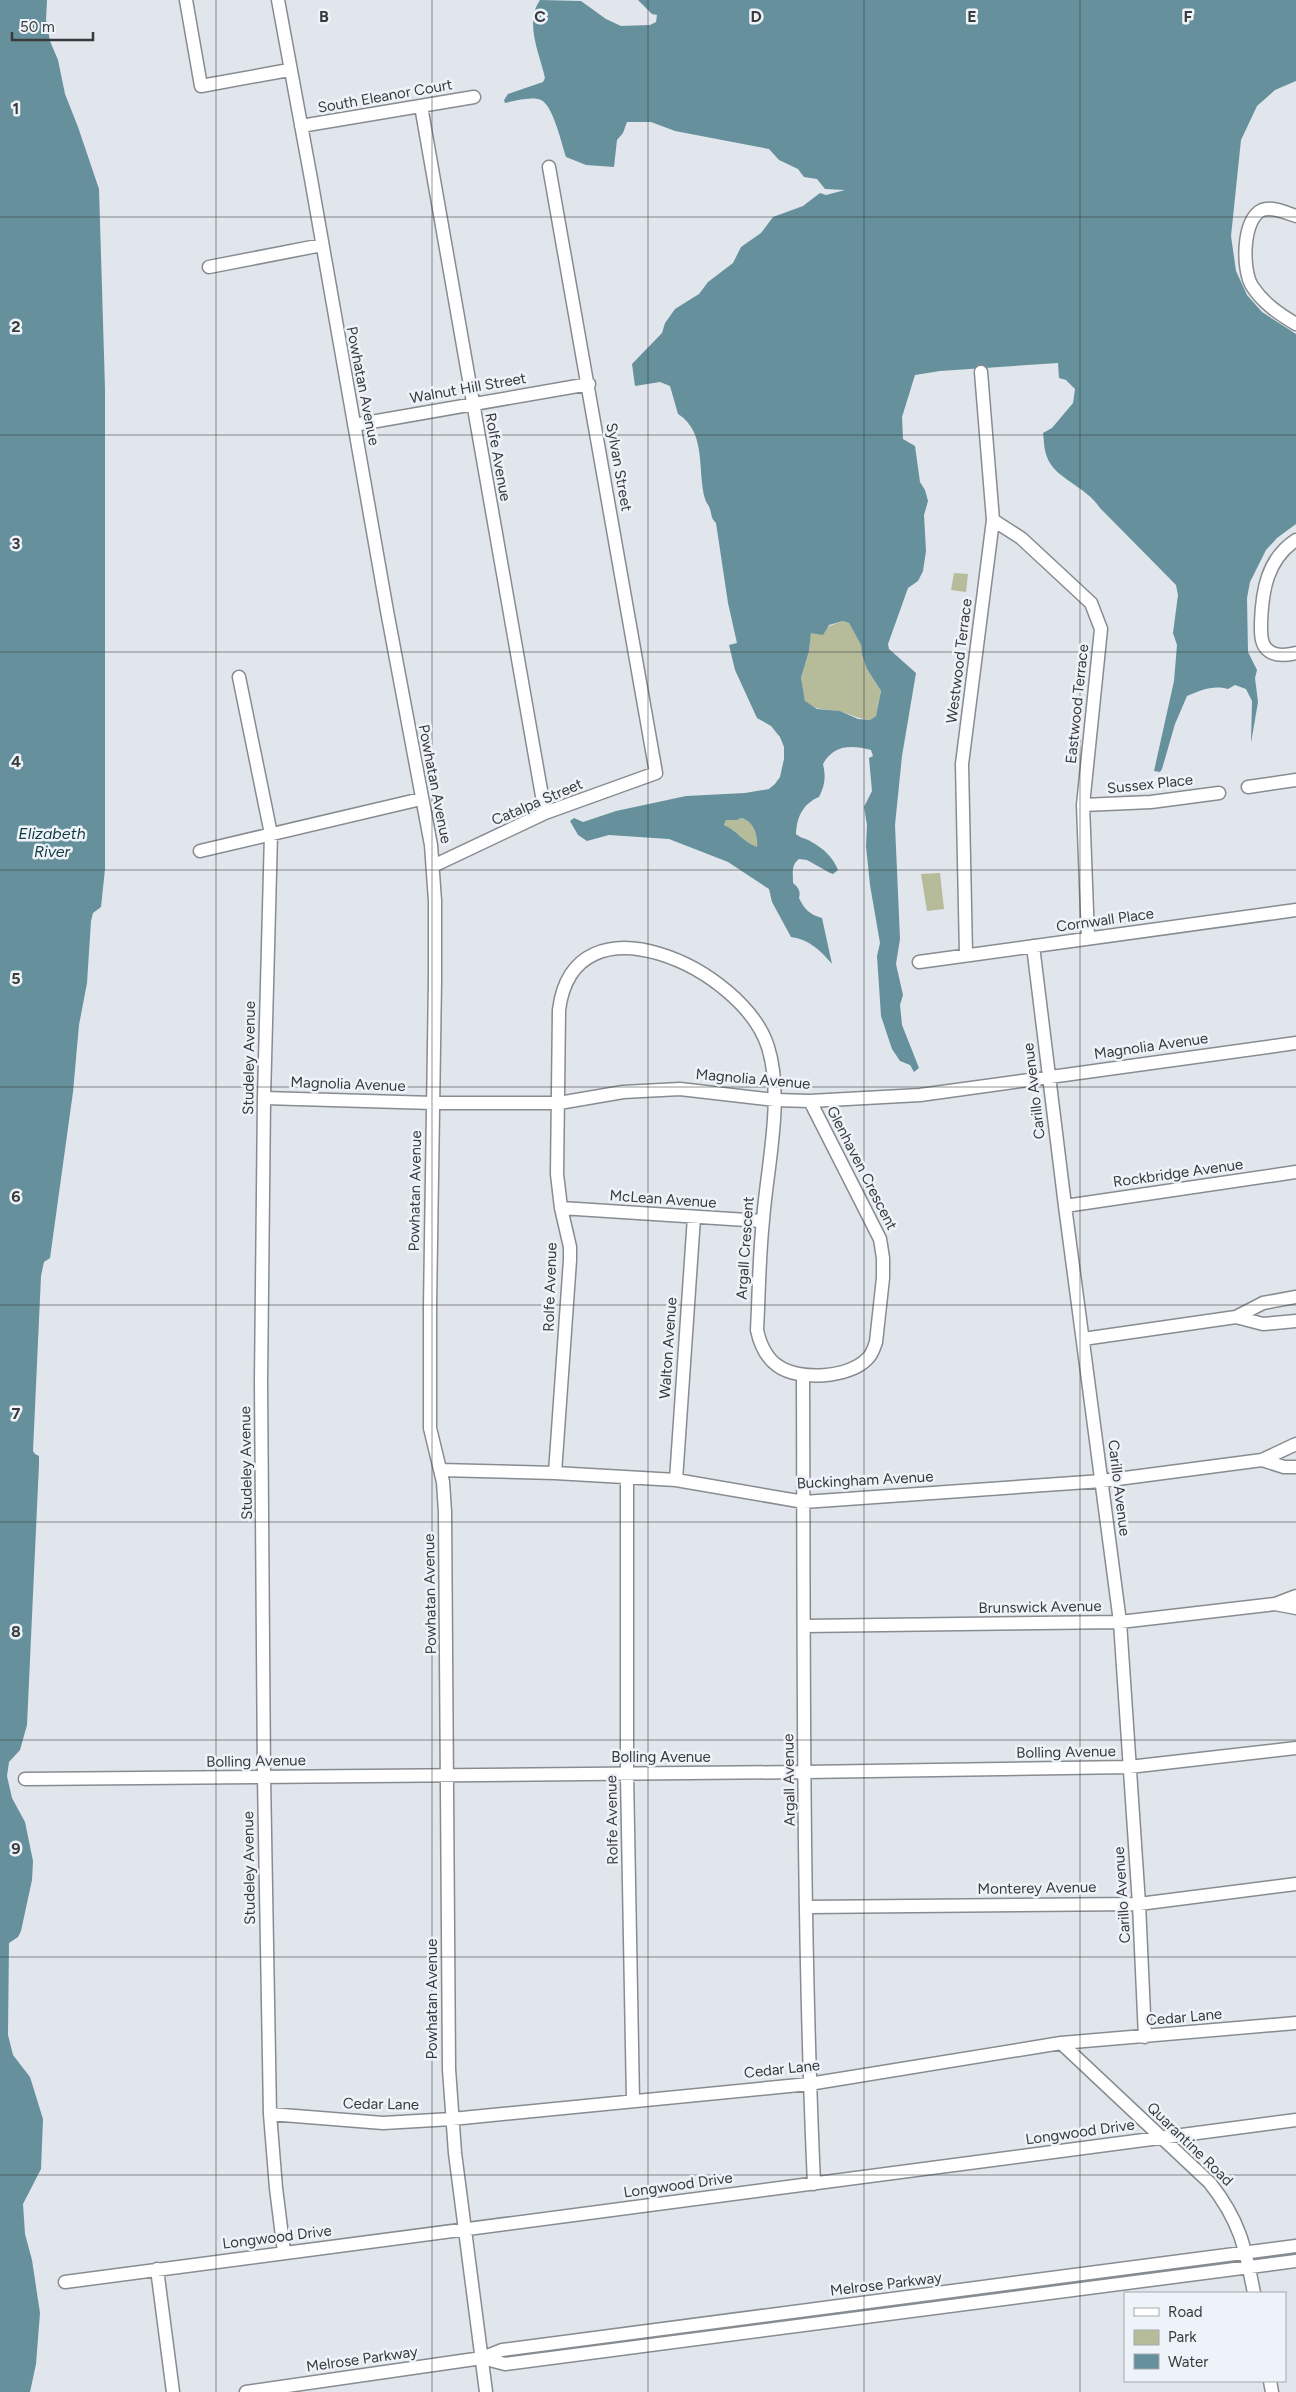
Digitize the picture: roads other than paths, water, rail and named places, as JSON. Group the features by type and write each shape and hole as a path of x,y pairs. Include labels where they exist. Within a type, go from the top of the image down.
{"street":[{"path":"186,0 201,86 289,70"},
{"name":"Powhatan Avenue","path":"278,0 289,70 301,126 421,799 431,845 433,866 430,1428 440,1470 445,1512 449,2022 452,2119 486,2392"},
{"name":"South Eleanor Court","path":"301,126 474,97"},
{"name":"Rolfe Avenue","path":"421,106 545,813"},
{"name":"Sylvan Street","path":"549,166 656,773"},
{"path":"1296,216 1271,210 1261,211 1255,215 1248,233 1244,260 1247,276 1264,301 1278,313 1296,324"},
{"path":"209,267 322,245"},
{"name":"Westwood Terrace","path":"966,955 962,764 993,520 982,372"},
{"name":"Walnut Hill Street","path":"354,425 588,384"},
{"name":"Eastwood Terrace","path":"993,520 1021,538 1091,603 1101,629 1083,806 1088,938"},
{"path":"1296,540 1278,557 1268,576 1262,595 1261,636 1268,651 1276,654 1296,653"},
{"name":"Studeley Avenue","path":"239,676 271,834 264,1098 261,1382 264,1778 270,2114 284,2252"},
{"name":"Catalpa Street","path":"433,866 545,813 656,773"},
{"path":"1248,787 1296,780"},
{"name":"Sussex Place","path":"1083,806 1151,802 1219,793"},
{"path":"200,851 421,799"},
{"name":"Cornwall Place","path":"919,962 1296,910"},
{"name":"Carillo Avenue","path":"1033,946 1120,1622 1139,1904 1145,2037"},
{"path":"559,1102 559,1010 566,983 578,966 587,959 605,952 625,949 667,955 689,964 732,994 757,1025 768,1046 775,1073 775,1100"},
{"name":"Magnolia Avenue","path":"264,1098 433,1103 559,1102 623,1092 680,1089 775,1100 810,1101 920,1095 1296,1043"},
{"name":"Argall Crescent","path":"775,1100 762,1221 756,1330 761,1346 779,1367 803,1375"},
{"name":"Glenhaven Crescent","path":"803,1375 836,1374 856,1367 867,1360 876,1342 884,1258 880,1239 810,1101"},
{"name":"Rolfe Avenue","path":"555,1473 570,1260 568,1232 561,1208 557,1174 559,1102"},
{"name":"Rockbridge Avenue","path":"1065,1206 1296,1172"},
{"name":"McLean Avenue","path":"561,1208 762,1221"},
{"name":"Walton Avenue","path":"676,1480 694,1217"},
{"path":"1083,1338 1236,1317 1264,1303 1296,1296"},
{"path":"1236,1317 1263,1324 1296,1321"},
{"name":"Argall Avenue","path":"803,1375 810,2084 814,2184"},
{"name":"Buckingham Avenue","path":"440,1470 555,1473 676,1480 804,1502 1102,1481 1262,1460 1296,1444"},
{"name":"Buckingham Avenue","path":"1262,1460 1284,1467 1296,1467"},
{"name":"Rolfe Avenue","path":"627,1478 627,1774 633,2101"},
{"name":"Brunswick Avenue","path":"804,1626 1120,1622 1275,1604 1296,1596"},
{"name":"Brunswick Avenue","path":"1275,1604 1296,1608"},
{"name":"Bolling Avenue","path":"26,1779 264,1778 1129,1767 1296,1748"},
{"name":"Monterey Avenue","path":"808,1907 1139,1904 1296,1884"},
{"name":"Cedar Lane","path":"270,2114 383,2123 452,2119 810,2084 1061,2043 1296,2023"},
{"name":"Quarantine Road","path":"1061,2043 1210,2183 1234,2218 1246,2253 1254,2292"},
{"name":"Longwood Drive","path":"65,2282 1296,2120"},
{"name":"Melrose Parkway","path":"246,2392 482,2358 502,2350 1296,2246"},
{"name":"Melrose Parkway","path":"482,2358 505,2364 1296,2261"},
{"path":"157,2269 173,2392"}],"water":[{"name":"Elizabeth River","path":"0,0 47,0 46,20 50,41 58,60 65,94 99,189 105,388 105,869 101,907 93,913 91,921 87,983 79,1025 73,1092 50,1258 44,1262 41,1276 33,1451 39,1456 39,1464 27,1725 20,1750 9,1762 7,1776 12,1798 25,1822 33,1861 32,1880 21,1931 18,1937 9,1943 8,2035 13,2055 30,2077 43,2119 41,2169 23,2204 25,2234 32,2260 40,2313 36,2364 30,2392 0,2392"},
{"path":"540,0 581,1 606,19 621,26 650,25 656,22 657,15 652,14 638,0 1296,0 1296,81 1275,90 1257,106 1241,140 1231,236 1236,271 1247,295 1262,312 1296,334 1296,524 1277,538 1266,550 1250,582 1247,598 1248,652 1257,670 1255,678 1258,702 1251,743 1252,701 1246,689 1235,685 1228,689 1212,688 1202,690 1187,696 1175,724 1162,769 1160,772 1154,771 1174,681 1177,645 1173,633 1178,595 1176,585 1087,494 1056,471 1047,457 1043,433 1052,428 1073,403 1075,389 1066,380 1059,378 1058,363 940,371 915,375 902,417 903,439 915,446 920,482 925,490 928,501 924,515 926,551 923,571 918,581 908,588 888,644 889,649 916,673 902,756 895,825 900,939 896,964 903,995 900,1005 902,1025 919,1068 914,1072 910,1065 900,1061 892,1049 881,1016 877,956 880,943 870,885 866,846 867,825 864,807 872,791 869,758 873,756 871,750 850,747 838,749 827,757 823,764 824,785 821,793 819,797 805,807 799,816 796,834 823,850 838,870 833,874 807,860 799,859 795,864 793,873 793,883 799,889 799,898 803,906 814,915 822,918 832,964 814,946 803,940 791,937 772,902 769,889 728,862 669,839 609,835 587,841 578,835 570,821 574,818 583,822 616,811 686,796 745,793 769,789 780,777 784,759 784,747 780,737 771,726 757,718 735,670 729,645 737,643 728,603 716,523 705,500 697,441 687,422 678,414 670,386 660,382 635,386 632,364 662,333 665,323 675,309 699,294 708,282 733,263 741,247 761,233 773,217 803,206 820,193 826,195 845,190 825,189 817,179 804,177 798,169 779,160 769,149 675,131 651,122 627,122 623,133 617,140 614,167 586,165 566,157 553,117 545,103 533,98 505,103 504,100 508,94 543,82 545,78 533,28 535,9","holes":["843,621 849,623 861,645 867,669 881,691 876,716 870,720 858,719 840,711 817,709 805,701 801,678 809,651 811,633 823,635 829,625","741,818 752,826 757,838 757,847 748,843 724,825 726,820"]}]}
